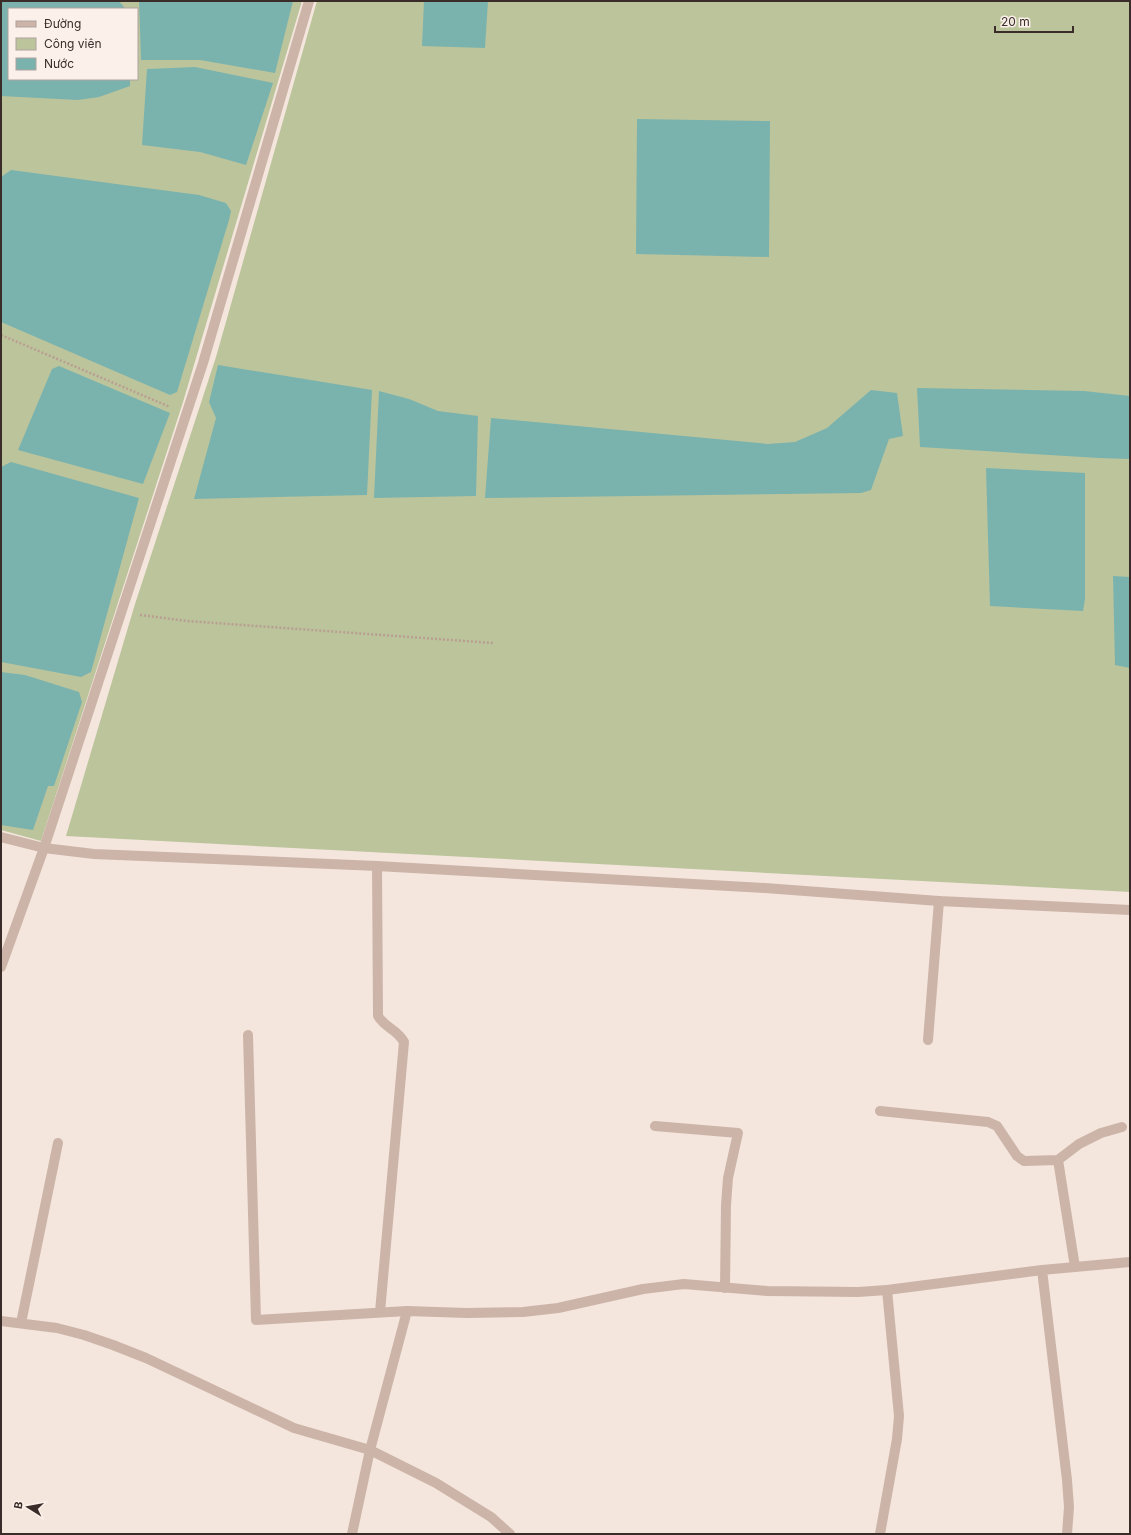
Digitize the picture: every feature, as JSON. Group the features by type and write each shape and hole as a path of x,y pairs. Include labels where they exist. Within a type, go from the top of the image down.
{"street":[{"path":"1,967 44,848 187,414 309,1"},
{"path":"1,836 44,848 94,854 377,866 765,888 939,901 1130,910"},
{"path":"377,866 378,1016 383,1024 400,1034 404,1042 380,1312"},
{"path":"928,1040 939,901"},
{"path":"248,1035 256,1320 407,1311 467,1313 523,1312 558,1308 661,1286 684,1284 767,1291 858,1292 888,1290 1042,1270 1130,1262"},
{"path":"880,1111 988,1122 997,1126 1017,1156 1024,1161 1058,1160 1079,1144 1101,1133 1122,1126"},
{"path":"655,1126 738,1133 728,1178 726,1205 725,1288"},
{"path":"21,1323 58,1143"},
{"path":"1058,1160 1075,1267"},
{"path":"1042,1270 1067,1480 1069,1507 1067,1534"},
{"path":"880,1534 897,1438 899,1416 888,1290"},
{"path":"352,1534 370,1450 407,1311"},
{"path":"1,1321 57,1328 113,1345 146,1358 294,1428 370,1450 443,1487 491,1517 510,1534"}],"path":[{"path":"1,335 187,414"},
{"path":"122,612 187,621 493,643"}],"green space":[{"path":"1,1 302,1 183,402 41,841 1,830"},
{"path":"317,1 1130,1 1130,892 66,836 135,604 216,357"}],"water":[{"path":"1,1 119,1 124,7 8,8 8,80 130,80 130,86 99,97 78,100 1,96"},
{"path":"139,1 293,1 275,73 200,60 141,60"},
{"path":"424,1 488,1 485,48 422,46"},
{"path":"195,67 273,83 246,165 200,152 142,145 147,69"},
{"path":"637,119 770,121 769,257 636,254"},
{"path":"11,170 199,195 226,203 231,211 229,220 177,392 170,395 1,322 1,177"},
{"path":"218,365 372,390 367,495 194,499 216,418 209,402"},
{"path":"59,366 170,413 143,484 18,450 52,369"},
{"path":"917,388 1084,391 1130,396 1130,459 920,447"},
{"path":"871,390 897,393 903,436 889,439 871,490 861,493 485,498 491,418 768,444 795,442 827,428"},
{"path":"379,391 409,399 438,411 478,416 476,496 374,498"},
{"path":"11,462 139,498 91,672 81,677 1,662 1,467"},
{"path":"986,468 1085,473 1085,599 1083,611 990,606"},
{"path":"1113,576 1130,577 1130,668 1115,665"},
{"path":"1,672 25,675 79,692 82,702 54,786 48,786 33,830 1,825"}]}
